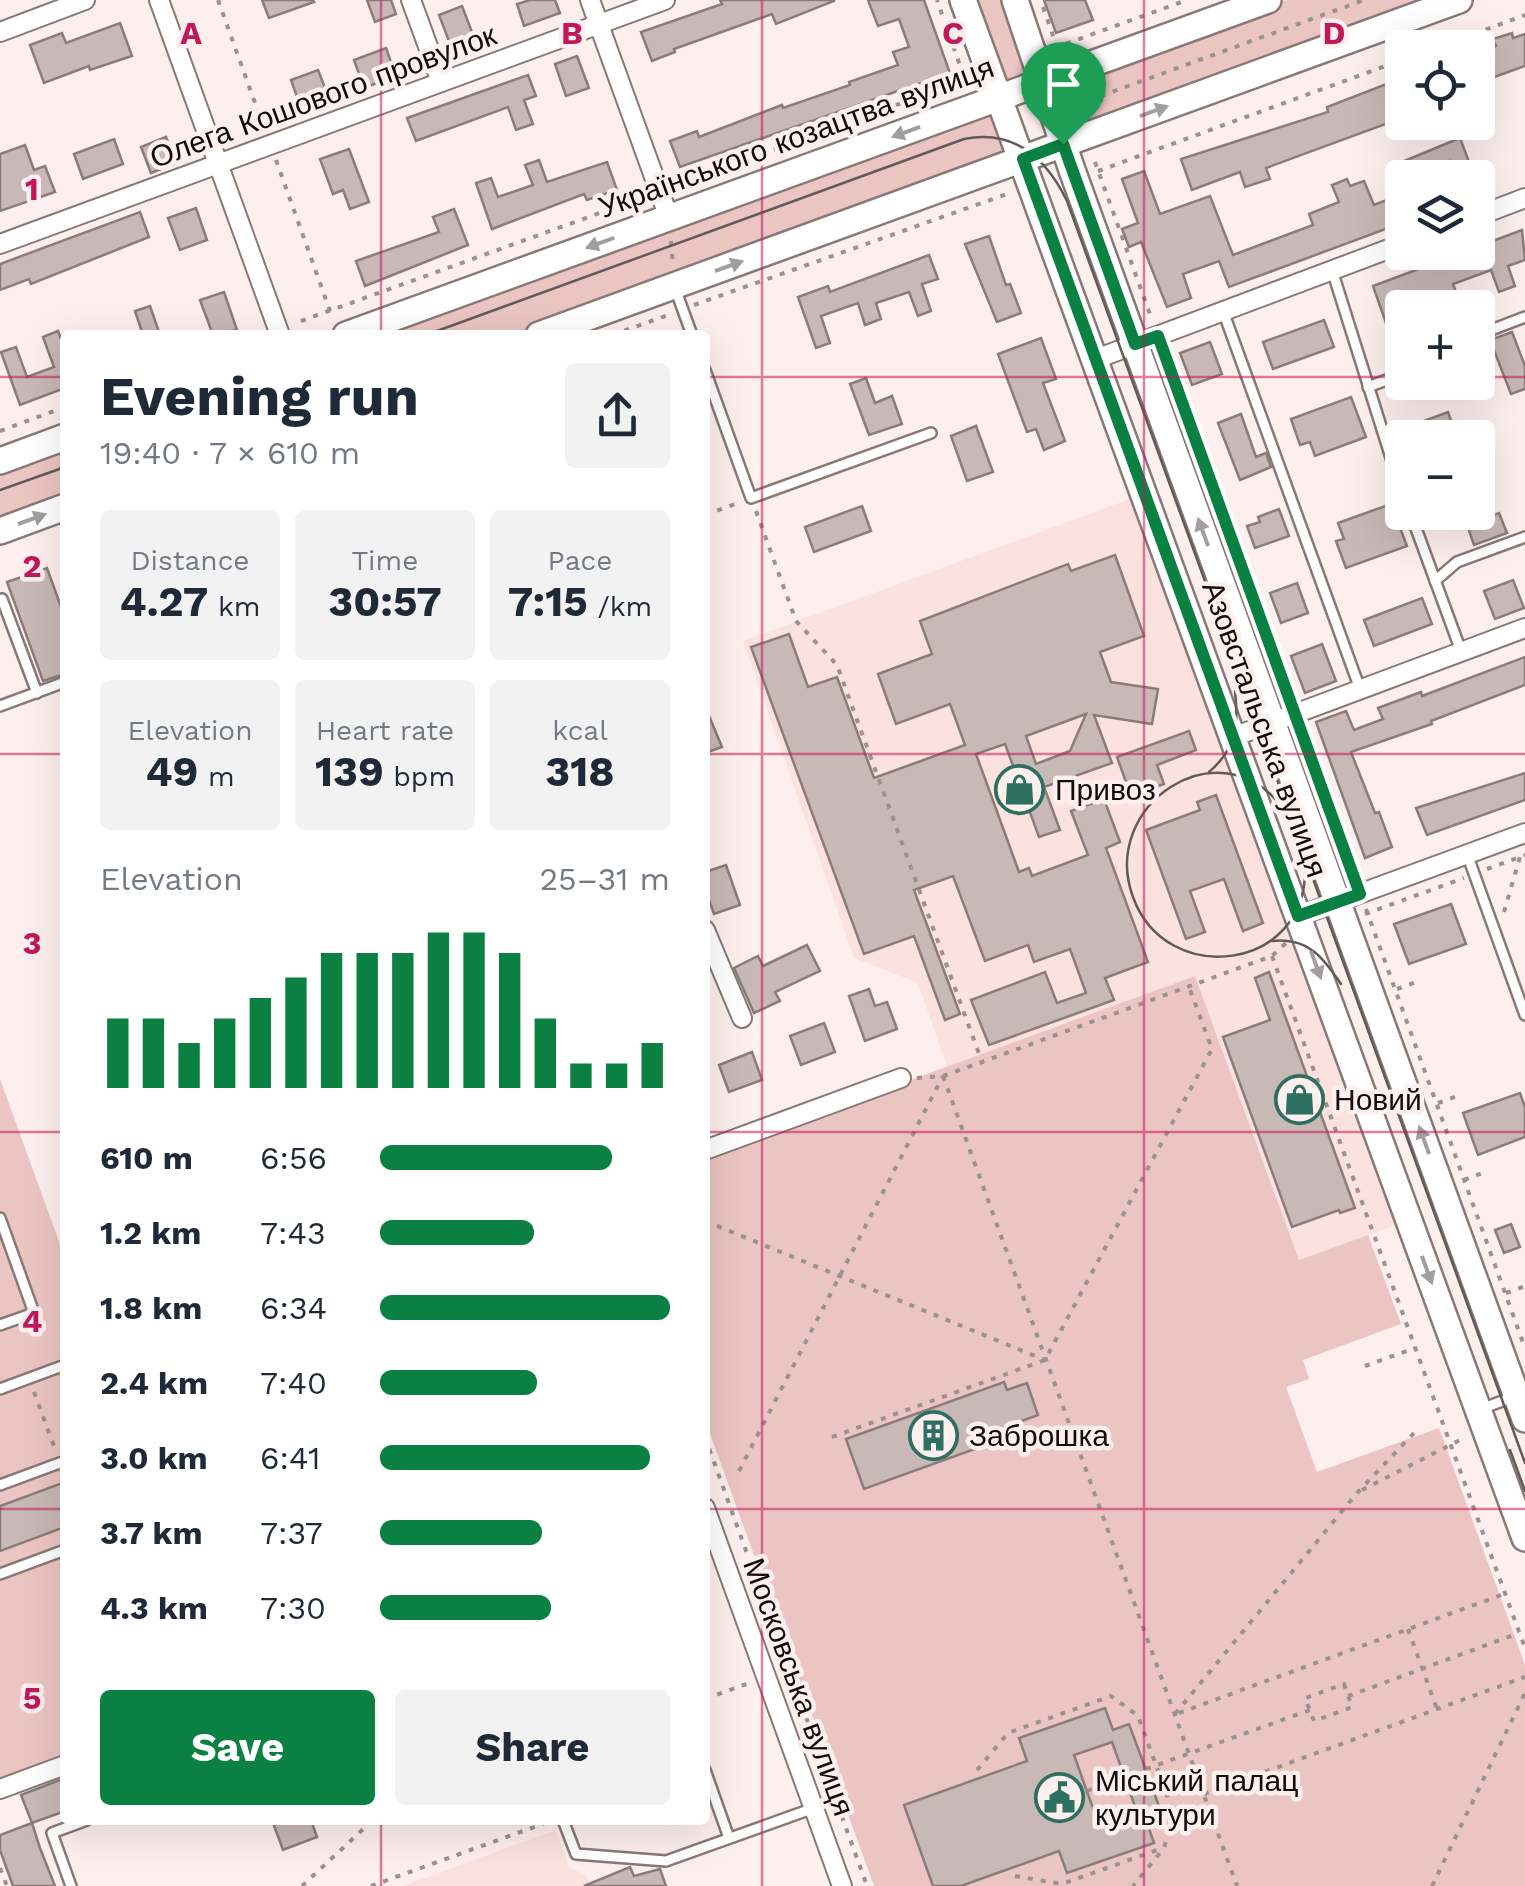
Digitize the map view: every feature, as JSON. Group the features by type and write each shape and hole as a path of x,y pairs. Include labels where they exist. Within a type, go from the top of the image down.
{"street":[{"path":"0,32 84,0"},
{"path":"159,0 278,330"},
{"path":"411,0 441,82"},
{"path":"590,0 669,218"},
{"name":"Олега Кошового провулок","path":"0,244 664,0"},
{"name":"Азовстальська вулиця","path":"963,0 1525,1538"},
{"name":"Азовстальська вулиця","path":"1014,0 1063,144 1146,340 1284,718 1522,1402"},
{"name":"Українського козацтва вулиця","path":"360,330 1268,0"},
{"path":"558,330 679,298 1023,159 1459,0"},
{"path":"1495,209 1525,198"},
{"path":"1096,359 1385,250"},
{"path":"0,461 60,439"},
{"path":"0,531 60,509"},
{"path":"1233,737 1525,628"},
{"path":"1298,916 1525,833"},
{"path":"710,942 742,1018"},
{"path":"710,1148 900,1078"},
{"name":"Московська вулиця","path":"710,1527 842,1886"},
{"path":"0,1789 60,1767"}],"lane":[{"path":"1332,270 1385,440"},
{"path":"679,298 690,330"},
{"path":"1223,311 1360,689"},
{"path":"1495,328 1525,317"},
{"path":"1368,387 1385,380"},
{"path":"710,384 751,498 932,433"},
{"path":"1416,530 1461,652"},
{"path":"1435,582 1457,562 1525,536"},
{"path":"0,600 37,693"},
{"path":"0,706 60,684"},
{"path":"1467,854 1525,1015"},
{"path":"0,1218 34,1313 0,1325"},
{"path":"0,1390 60,1368"},
{"path":"1478,1410 1522,1402"},
{"path":"0,1485 60,1462"},
{"path":"0,1574 60,1552"},
{"path":"710,1784 730,1838"},
{"path":"566,1825 576,1854 666,1861 814,1808"},
{"path":"71,1886 52,1833 74,1825"}],"path":[{"path":"301,321 966,80 937,0"},
{"path":"1040,0 1057,47 1187,0"},
{"path":"1076,105 1364,0"},
{"path":"1486,30 1525,16"},
{"path":"1098,171 1385,66"},
{"path":"1095,162 1146,340 1349,898"},
{"path":"621,330 679,298 1009,192"},
{"path":"669,218 679,298"},
{"path":"0,430 60,409"},
{"path":"710,513 751,498 796,621 837,664 982,1062"},
{"path":"1523,858 1367,913 1525,1348"},
{"path":"1496,936 1523,858"},
{"path":"900,1078 942,1076 1272,956 1283,944"},
{"path":"1272,956 1525,1648"},
{"path":"1395,990 1416,982"},
{"path":"832,1437 1046,1360 1212,1049 1189,986"},
{"path":"942,1076 1237,1886"},
{"path":"739,1471 942,1076"},
{"path":"1436,1104 1457,1096"},
{"path":"1464,1180 1485,1172"},
{"path":"710,1223 1046,1360"},
{"path":"1505,1294 1525,1286"},
{"path":"1365,1366 1415,1348"},
{"path":"30,1378 60,1453"},
{"path":"1175,1714 1357,1493 1414,1433"},
{"path":"1357,1493 1450,1443"},
{"path":"710,1451 868,1886"},
{"path":"1175,1714 1505,1594"},
{"path":"1408,1629 1437,1709"},
{"path":"1348,1696 1520,1633"},
{"path":"1204,1794 1525,1677"},
{"path":"710,1698 754,1682"},
{"path":"1344,1684 1348,1696 1352,1708 1314,1721 1305,1698 1344,1684"},
{"path":"1432,1886 1525,1693"},
{"path":"977,1770 1008,1733 1111,1696 1138,1716 1174,1814 1164,1848 1133,1886"},
{"path":"1146,1770 1310,1710"},
{"path":"1086,1791 1124,1777"},
{"path":"302,1886 368,1825"},
{"path":"371,1886 538,1825"},
{"path":"1015,1876 1062,1884 1164,1848"},
{"path":"0,1868 6,1886"}],"shaded area":[{"path":"967,0 1008,0 1036,78 1000,91"},
{"path":"1287,0 1443,0 1068,136 1053,85"},
{"path":"995,106 1014,156 535,330 379,330"},
{"path":"60,446 60,503 0,525 0,467"},
{"name":"Привоз","path":"1138,496 1402,1223 1299,1260 1195,976 947,1067 918,983 854,958 743,641"},
{"path":"1195,976 1299,1260 1368,1235 1401,1324 1303,1360 1309,1379 1286,1387 1317,1472 1439,1428 1525,1665 1525,1886 874,1886 710,1434 710,1153"},
{"path":"0,1079 60,1244 60,1761 0,1784"},
{"path":"556,1830 569,1867 587,1876 591,1886 403,1886"}],"building":[{"path":"262,0 313,0 314,2 269,18"},
{"path":"367,0 391,0 396,14 375,22"},
{"path":"555,0 560,13 524,26 517,4"},
{"path":"720,0 834,1 776,24 772,14 674,49 675,52 652,61 641,32 722,4"},
{"path":"868,0 924,0 952,79 934,86 932,79 680,167 670,141 697,131 699,137 898,65 893,52 909,47 899,19 878,26"},
{"path":"1044,0 1085,0 1093,20 1056,33"},
{"path":"462,6 475,40 452,49 439,15"},
{"path":"120,23 132,56 90,70 89,66 44,83 30,45 62,33 66,43"},
{"path":"1525,34 1525,66 1495,77 1495,38"},
{"path":"386,48 396,76 364,88 354,60"},
{"path":"577,56 589,88 566,96 555,64"},
{"path":"318,70 329,98 301,108 291,80"},
{"path":"528,75 536,96 524,100 533,124 516,130 508,107 416,141 407,118"},
{"path":"1385,85 1385,124 1266,168 1270,179 1245,187 1240,172 1192,190 1181,159 1328,112 1327,107"},
{"path":"166,137 176,163 151,173 141,147"},
{"path":"114,139 123,164 83,179 74,154"},
{"path":"1461,140 1468,160 1407,160"},
{"path":"25,145 34,170 45,166 55,192 0,211 0,154"},
{"path":"349,149 369,202 350,209 343,190 333,194 320,159"},
{"path":"539,160 547,182 607,162 617,190 587,200 584,194 492,229 476,183 491,178 498,197 533,185 525,165"},
{"path":"1144,171 1160,214 1210,196 1233,255 1313,225 1309,214 1339,202 1332,185 1347,179 1350,186 1364,181 1374,205 1385,201 1385,229 1229,287 1219,261 1183,274 1191,298 1167,307 1141,242 1129,247 1122,229 1138,223 1122,179"},
{"path":"196,208 207,240 180,250 168,218"},
{"path":"454,209 468,245 365,286 356,261 439,232 433,217"},
{"path":"140,212 149,237 31,284 29,279 0,290 0,264"},
{"path":"1522,230 1525,260 1508,266 1515,286 1499,292 1491,270 1495,270 1495,240"},
{"path":"989,236 1006,285 1010,284 1021,313 997,322 965,244"},
{"path":"929,255 938,279 922,284 931,311 918,316 909,292 876,303 881,319 865,325 858,303 821,316 830,343 816,348 798,297 828,286 830,292"},
{"path":"1416,270 1491,270 1453,284 1455,290 1385,290 1385,320 1373,286"},
{"path":"224,292 237,330 211,330 200,300"},
{"path":"150,306 158,330 141,330 135,311"},
{"path":"1324,320 1334,347 1273,369 1263,342"},
{"path":"58,331 60,336 60,390 20,405 1,352 16,347 27,377 54,367 43,337"},
{"path":"1512,332 1525,366 1525,389 1511,394 1495,353 1495,338"},
{"path":"1041,338 1056,379 1043,383 1065,441 1044,450 1036,429 1027,432 998,354"},
{"path":"1210,342 1222,374 1192,385 1180,353"},
{"path":"866,378 875,403 892,396 902,424 869,435 850,384"},
{"path":"1351,397 1366,437 1315,456 1310,442 1300,445 1291,419"},
{"path":"1448,412 1451,420 1426,420"},
{"path":"1241,414 1256,457 1266,453 1271,467 1240,480 1218,423"},
{"path":"976,426 993,472 967,481 951,436"},
{"path":"862,506 871,531 814,552 805,527"},
{"path":"1385,506 1385,530 1401,530 1407,546 1346,568 1336,541 1344,539 1338,523"},
{"path":"1279,509 1289,536 1255,548 1247,526"},
{"path":"1499,513 1507,533 1474,545 1469,530 1495,530 1495,514"},
{"path":"1115,555 1144,636 1100,652 1111,682 1158,689 1152,724 1094,715 1112,763 1044,787 1060,830 1039,837 1005,744 976,754 1019,872 1029,868 1032,876 1088,855 1071,811 1104,799 1120,842 1106,848 1148,962 1105,978 1114,1000 989,1045 971,1000 1045,972 1057,1003 1086,993 1070,949 1034,962 1028,945 985,961 953,876 914,890 960,1014 945,1020 914,936 864,954 751,647 789,634 808,687 837,677 874,778 965,745 950,704 896,724 878,674 932,654 920,621 1068,564 1071,571","holes":["1086,714 1070,751 1036,764 1026,736"]},
{"path":"47,568 60,604 60,676 43,681 7,582"},
{"path":"1513,580 1524,608 1495,619 1484,591"},
{"path":"1297,583 1308,613 1281,623 1270,593"},
{"path":"1422,598 1432,624 1374,646 1364,620"},
{"path":"1322,644 1336,681 1305,693 1291,656"},
{"path":"1525,657 1525,685 1351,752 1392,847 1365,858 1316,722 1346,711 1354,730 1383,719 1378,708 1421,692 1422,696"},
{"path":"710,718 722,747 710,751"},
{"path":"1189,731 1196,750 1157,765 1164,784 1131,796 1117,757"},
{"path":"1525,773 1525,800 1427,835 1416,808"},
{"path":"1216,795 1263,923 1243,931 1224,879 1190,891 1205,932 1186,939 1146,830 1200,810 1197,802"},
{"path":"726,865 740,905 714,914 710,870"},
{"path":"1451,904 1466,944 1409,964 1394,924"},
{"path":"807,945 820,971 775,992 780,1001 754,1013 734,968 758,956 763,966"},
{"path":"1269,972 1355,1208 1292,1227 1223,1037 1270,1020 1255,978"},
{"path":"869,989 875,1006 887,1002 897,1029 865,1041 849,996"},
{"path":"824,1023 835,1052 801,1065 790,1036"},
{"path":"752,1052 762,1080 729,1092 719,1065"},
{"path":"1520,1093 1525,1107 1525,1137 1478,1155 1463,1113"},
{"path":"1511,1224 1520,1247 1504,1253 1495,1230"},
{"name":"Заброшка","path":"1004,1382 1007,1390 1027,1383 1038,1415 1019,1422 1022,1432 864,1489 846,1439"},
{"path":"60,1484 60,1529 0,1551 0,1506"},
{"path":"1105,1708 1113,1730 1129,1724 1162,1815 1146,1820 1154,1843 1067,1873 1059,1851 961,1886 933,1886 904,1805 1027,1761 1019,1738","holes":["1112,1742 1137,1812 1099,1825 1074,1755"]},
{"path":"60,1780 60,1813 32,1823 21,1795"},
{"path":"32,1823 55,1886 13,1886 0,1850 0,1835"},
{"path":"274,1825 313,1825 317,1837 283,1850"},
{"path":"630,1867 634,1876 660,1869 666,1886 584,1886"}],"tram line":[{"path":"440,330 964,139 998,138 1038,160 1067,201 1525,1463"},
{"path":"0,490 60,469"},
{"path":"1209,772 1225,755 1234,736 1235,691"},
{"path":"1282,807 1256,784 1227,774 1198,775 1171,787 1149,806 1133,833 1127,863 1133,897 1150,926 1174,946 1203,955 1232,956 1261,947 1284,929 1300,903 1305,868"},
{"path":"1272,941 1305,946 1328,965 1341,984"},
{"path":"1510,1450 1525,1491"}],"place":[{"name":"Привоз","path":"1020,789"},
{"name":"Новий","path":"1299,1099"},
{"name":"Заброшка","path":"934,1435"},
{"name":"Міський палац культури","path":"1060,1797"}],"route":[{"path":"1063,144 1135,344 1158,336 1360,894 1298,916 1023,159 1063,144"}]}
